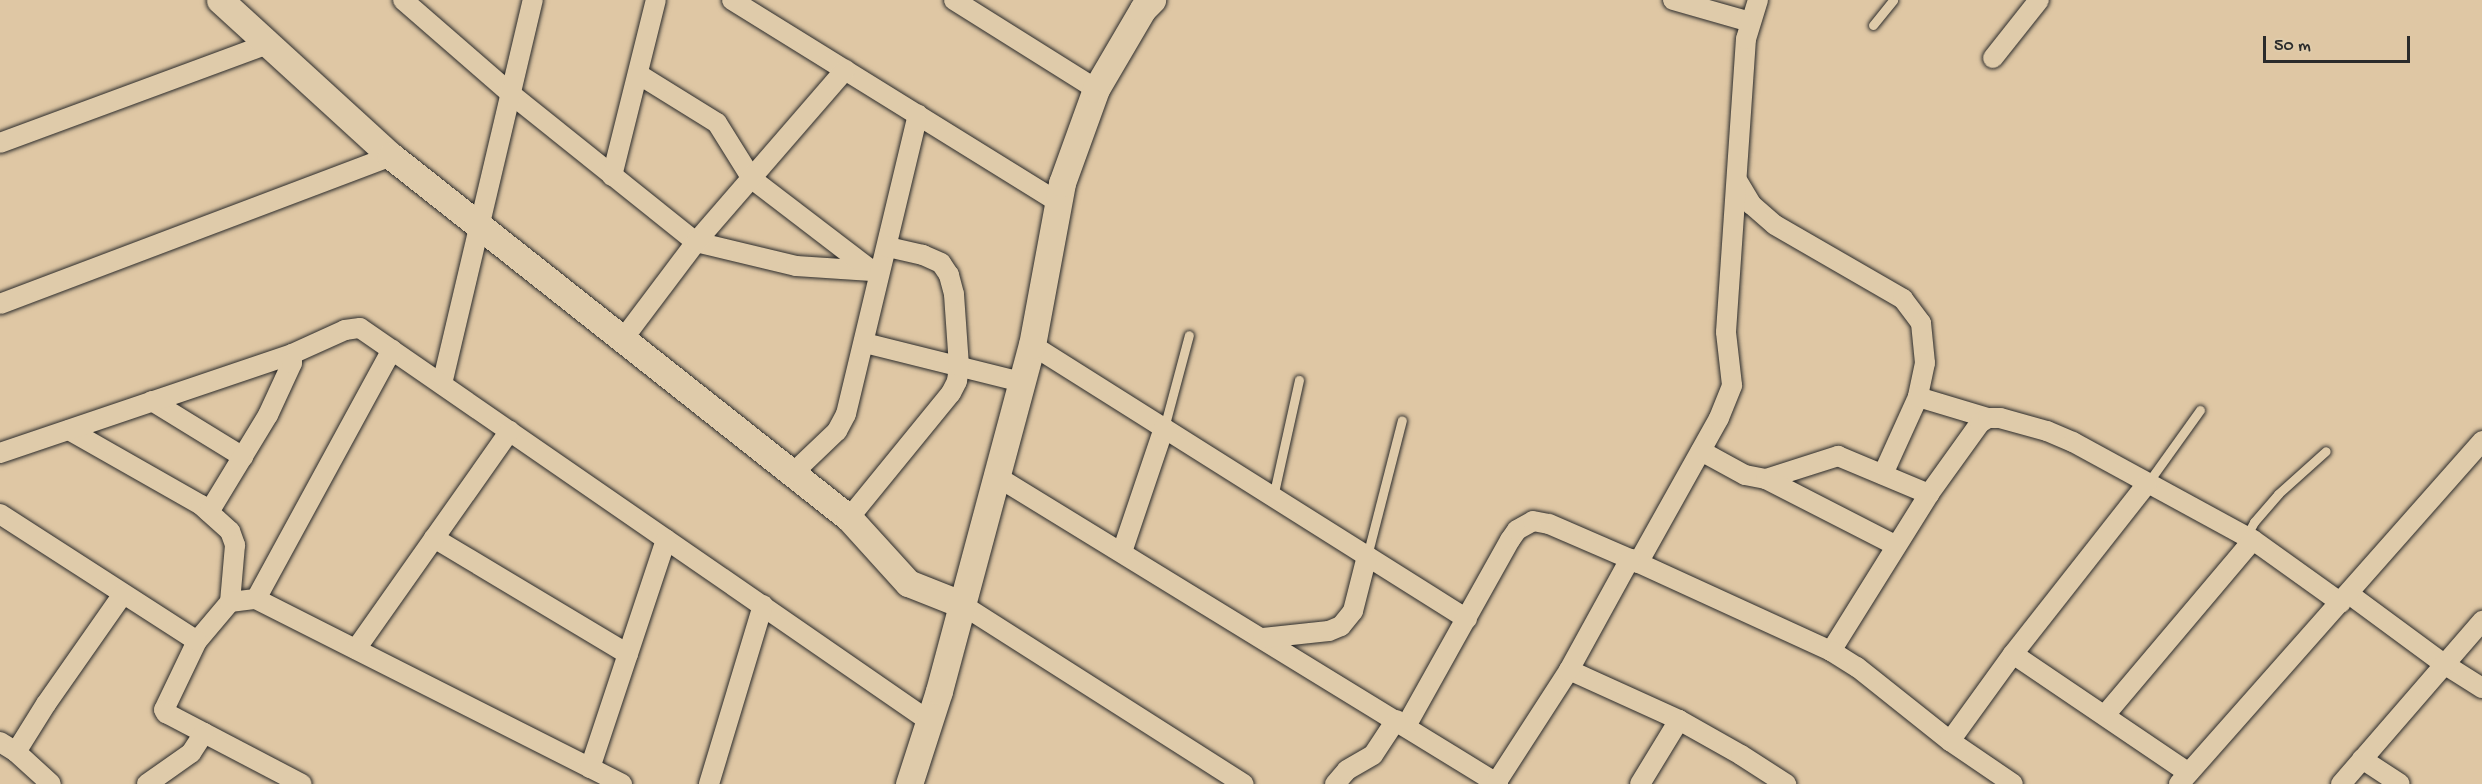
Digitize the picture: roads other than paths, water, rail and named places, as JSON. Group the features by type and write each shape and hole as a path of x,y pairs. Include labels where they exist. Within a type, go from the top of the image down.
{"street":[{"path":"220,0 391,156 849,518 908,583 961,604 1244,784"},
{"path":"403,0 511,94 696,242 796,266 876,274"},
{"path":"442,384 481,228 533,0"},
{"path":"612,176 656,0"},
{"path":"732,0 1058,202"},
{"path":"954,0 1096,90"},
{"path":"909,784 929,721 1032,345 1062,183 1096,90 1143,9 1152,0"},
{"path":"1673,0 1750,22"},
{"path":"996,476 1497,783 1569,670 1701,450 1719,418 1732,385 1726,332 1746,39 1758,0"},
{"path":"1993,58 2038,0"},
{"path":"0,143 268,44"},
{"path":"623,339 696,242 845,70"},
{"path":"638,74 717,123 752,179 876,274"},
{"path":"793,473 837,430 846,414 865,343 876,274 887,247 918,115"},
{"path":"0,304 391,156"},
{"path":"1738,182 1752,205 1775,225 1903,300 1921,323 1924,363 1918,397 1883,474"},
{"path":"849,518 951,393 957,381 954,294 949,275 941,263 923,255 887,247"},
{"path":"0,453 292,354 356,328 442,384 929,721"},
{"path":"865,343 1022,382"},
{"path":"1032,345 1467,619"},
{"path":"256,599 392,350"},
{"path":"209,512 268,415 292,363 292,354"},
{"path":"1918,397 2056,435 2250,539 2482,688"},
{"path":"152,401 243,457"},
{"path":"1831,651 1895,545 1929,494 1980,423 1989,418"},
{"path":"1122,552 1164,428"},
{"path":"69,430 209,512 230,531 235,545 230,602 197,641 164,710 302,784"},
{"path":"356,650 510,431"},
{"path":"2013,654 2104,716 2184,778 2482,441"},
{"path":"1701,450 1745,475 1766,479 1895,545"},
{"path":"1766,479 1838,456 1929,494"},
{"path":"1950,741 2013,654 2147,484"},
{"path":"1335,784 1347,770 1373,754 1401,723 1467,619 1510,540 1525,523 1533,521 1549,524 1634,561 1831,651 1857,667 1950,741 2013,784"},
{"path":"3,524 123,594 197,641"},
{"path":"434,538 628,654"},
{"path":"590,768 666,538"},
{"path":"2104,716 2250,539"},
{"path":"1263,638 1329,631 1341,626 1353,611 1367,556"},
{"path":"51,784 8,747 46,704 123,594"},
{"path":"230,602 256,599 622,784"},
{"path":"709,784 763,605"},
{"path":"2340,784 2482,621"},
{"path":"1569,670 1679,720 1786,784"},
{"path":"1640,784 1679,720"},
{"path":"147,784 192,753 204,733"},
{"path":"2362,759 2400,784"}],"lane":[{"path":"1874,25 1893,0"},
{"path":"1164,428 1189,335"},
{"path":"1273,497 1299,381"},
{"path":"2147,484 2200,410"},
{"path":"1367,556 1402,420"},
{"path":"2250,539 2254,522 2278,494 2326,452"}]}
